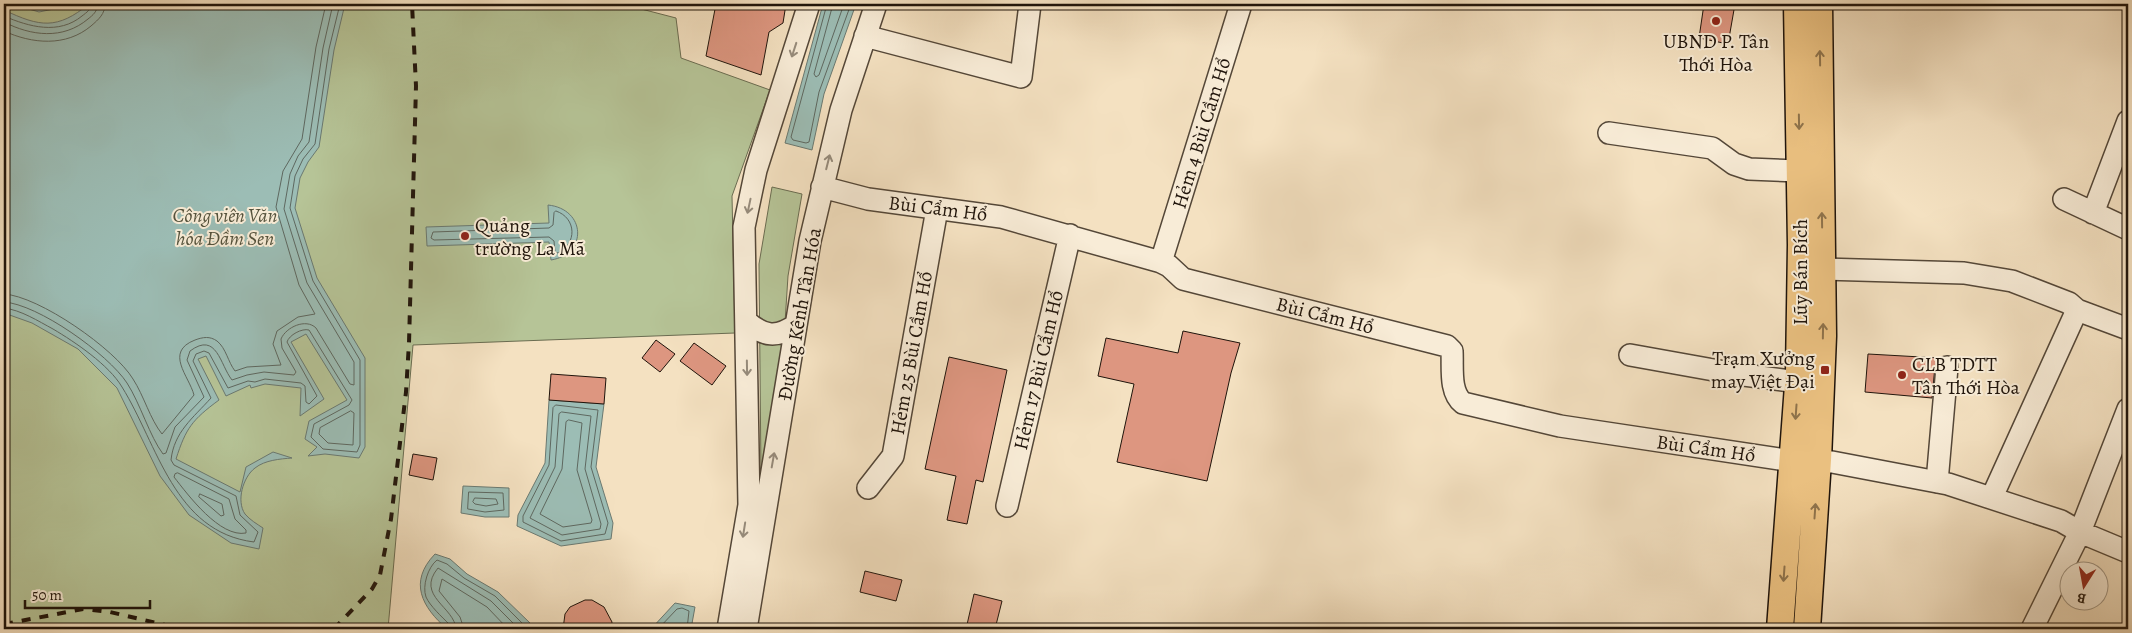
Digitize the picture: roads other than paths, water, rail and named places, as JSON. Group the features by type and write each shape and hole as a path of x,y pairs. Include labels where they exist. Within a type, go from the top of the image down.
{"main road":[{"name":"Lũy Bán Bích","path":"1796,4 1801,245 1798,382 1806,460 1807,629"},
{"name":"Lũy Bán Bích","path":"1780,629 1806,460 1823,269 1819,4"}],"street":[{"name":"Đường Kênh Tân Hóa","path":"728,629 749,505 744,227 756,170 809,4"},
{"name":"Đường Kênh Tân Hóa","path":"746,629 803,274 840,110 876,4"},
{"path":"865,36 1021,77 1030,4"},
{"name":"Hẻm 4 Bùi Cầm Hổ","path":"1161,262 1241,4"},
{"path":"2093,212 2128,121"},
{"path":"1609,133 1712,148 1734,164 1749,169 1800,171"},
{"name":"Bùi Cẩm Hổ","path":"822,187 868,199 1001,216 1161,262 1169,266 1183,279 1447,346 1452,351 1454,391 1458,399 1463,403 1560,426 1806,460 1937,482 1992,497 2060,521 2080,532 2128,552"},
{"path":"2064,199 2128,229"},
{"name":"Hẻm 25 Bùi Cầm Hổ","path":"868,488 893,456 937,209"},
{"name":"Hẻm 17 Bùi Cẩm Hổ","path":"1007,506 1070,235"},
{"path":"1823,269 1964,272 2012,281 2069,303 2077,310 2128,330"},
{"path":"1992,497 2077,310"},
{"path":"746,321 765,334 775,336 796,325"},
{"path":"1630,355 1736,374 1798,382"},
{"path":"1937,482 1947,367"},
{"path":"2032,629 2054,590 2080,532 2128,409"}],"water":[{"path":"12,4 78,4 39,12"},
{"path":"89,4 345,4 334,50 319,147 308,162 300,178 295,208 317,278 365,358 365,447 359,458 325,454 308,456 317,447 305,439 309,421 347,400 306,334 291,342 324,399 300,416 301,388 265,384 251,388 250,385 226,396 206,356 198,359 219,400 202,413 191,425 176,459 240,492 246,467 273,452 292,458 273,460 259,465 251,472 244,483 241,496 242,509 249,518 263,528 259,549 231,543 189,515 160,476 117,388 78,349 32,323 4,313 4,10 28,20 48,23 58,22 67,18"},
{"path":"823,4 856,4 824,94 812,150 785,143"},
{"path":"548,205 561,208 570,214 578,232 576,241 571,249 563,256 551,260 549,242 427,246 426,227 549,223"},
{"path":"549,400 604,404 596,467 613,523 611,539 561,546 517,526 518,515 545,463"},
{"path":"463,486 509,488 509,517 485,517 461,513"},
{"path":"435,554 450,559 467,574 498,592 530,623 530,629 447,629 438,621 425,603 420,584 427,564"},
{"path":"675,603 695,607 691,629 651,629"}],"railway":[{"path":"334,629 372,589 380,575 391,519 406,392 409,343 416,86 412,4"},
{"path":"4,622 10,623 83,609 110,612 182,629"}],"place":[{"name":"UBND P. Tân Thới Hòa","path":"1716,21"},
{"name":"Quảng trường La Mã","path":"465,236"},
{"name":"Trạm Xưởng may Việt Đại","path":"1825,370"},
{"name":"CLB TDTT Tân Thới Hòa","path":"1902,375"}],"park label":[{"name":"Công viên Văn hóa Đầm Sen","path":"225,226"}]}
